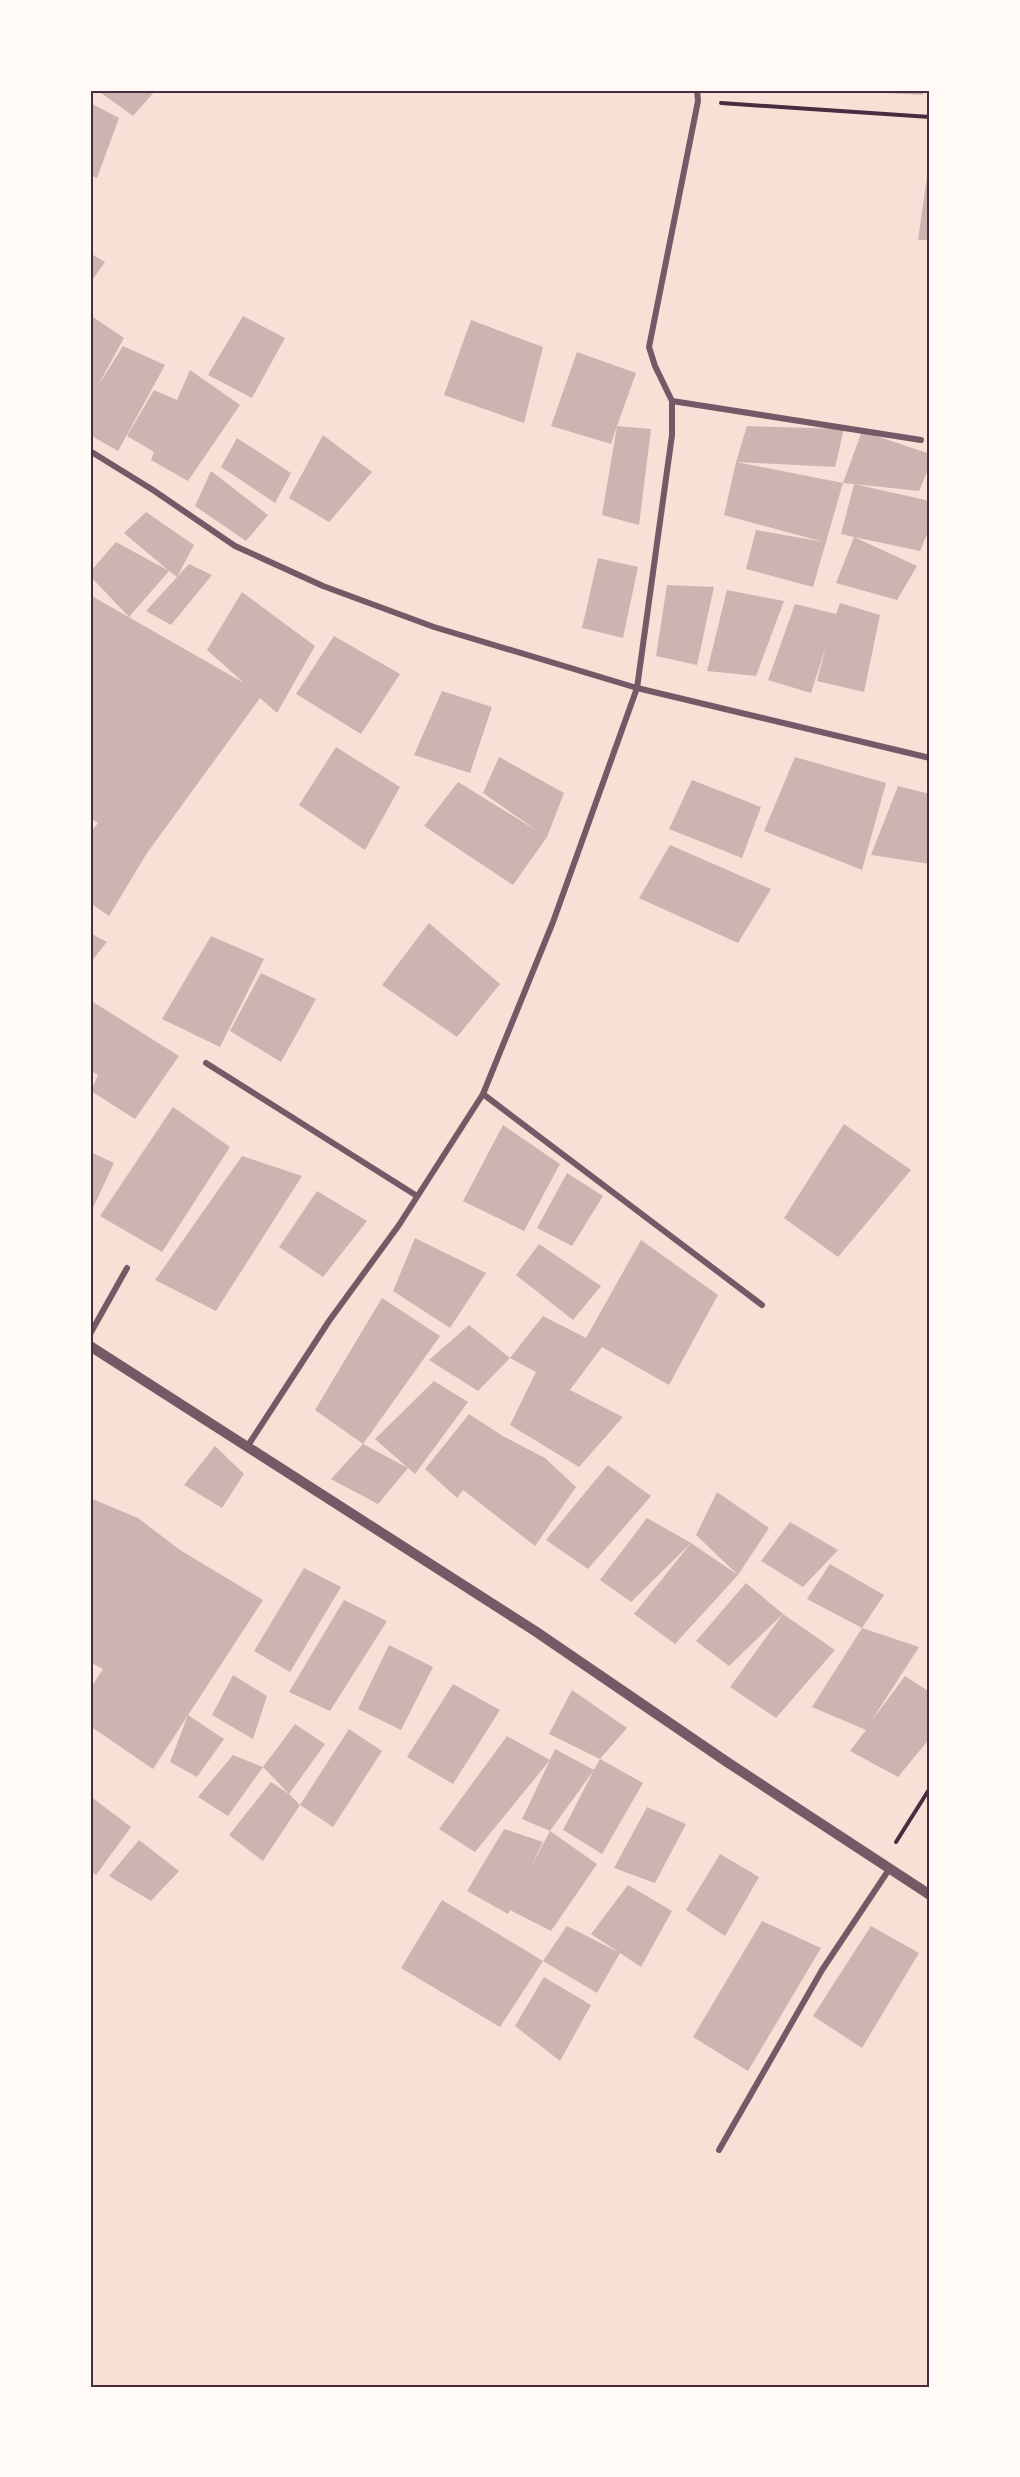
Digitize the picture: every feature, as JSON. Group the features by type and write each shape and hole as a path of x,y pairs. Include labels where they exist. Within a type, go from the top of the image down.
{"street":[{"path":"247,1447 329,1322 417,1196 483,1094 553,922 637,688 672,435 672,401 655,366 649,347 698,101 697,90"},
{"path":"672,401 921,441"},
{"path":"90,451 153,490 234,546 323,586 434,627 637,688 930,758"},
{"path":"206,1063 417,1196"},
{"path":"483,1094 762,1305"},
{"path":"90,1334 127,1268"},
{"path":"90,1346 535,1631 727,1762 930,1895"},
{"path":"719,2150 822,1970 886,1865"}],"path":[{"path":"698,101 930,117"},
{"path":"886,1865 930,1788"}],"building":[{"path":"97,90 156,90 133,116"},
{"path":"864,90 923,90 923,95 864,92"},
{"path":"90,103 119,118 97,178 90,175"},
{"path":"929,163 930,240 918,240"},
{"path":"90,253 105,262 90,283"},
{"path":"90,315 124,338 96,389 123,346 165,365 118,451 90,435"},
{"path":"243,316 285,338 252,398 208,375"},
{"path":"471,320 543,347 524,423 444,395"},
{"path":"577,352 636,373 611,444 551,426"},
{"path":"190,370 240,405 188,481 151,460 154,452 127,436 154,390 177,400"},
{"path":"617,426 651,429 639,525 602,515"},
{"path":"747,426 844,429 835,467 736,462"},
{"path":"862,431 930,454 930,465 919,491 843,483"},
{"path":"323,435 372,472 329,522 289,498"},
{"path":"237,438 291,473 275,503 221,467"},
{"path":"736,462 843,483 813,587 746,569 756,530 823,542 724,515"},
{"path":"211,471 268,515 246,541 195,506"},
{"path":"854,484 930,501 930,527 920,551 841,534"},
{"path":"146,512 194,545 177,577 124,533"},
{"path":"854,537 917,566 897,600 836,583"},
{"path":"116,542 169,571 129,617 90,576 90,572"},
{"path":"598,558 638,567 623,638 582,628"},
{"path":"189,564 212,575 171,625 146,611"},
{"path":"667,585 714,587 697,665 656,656"},
{"path":"727,590 784,601 756,676 707,671"},
{"path":"242,592 315,646 277,713 260,698 147,853 109,916 90,903 90,833 98,823 90,818 90,595 244,683 207,650"},
{"path":"840,603 880,615 864,692 817,681 826,646 811,693 768,680 795,604 836,614"},
{"path":"334,636 400,674 361,734 296,694"},
{"path":"442,691 492,707 470,773 414,755"},
{"path":"336,747 400,787 365,850 299,805"},
{"path":"499,757 564,793 547,837 513,885 424,826 458,782 539,832 483,793"},
{"path":"795,757 886,783 862,870 764,831"},
{"path":"692,780 761,807 742,858 669,829"},
{"path":"898,786 930,794 930,864 871,855"},
{"path":"670,845 771,889 738,943 639,898"},
{"path":"429,923 500,984 457,1037 382,985"},
{"path":"90,933 107,942 90,963"},
{"path":"211,936 264,959 220,1047 162,1019"},
{"path":"261,973 316,999 281,1062 230,1031"},
{"path":"90,1000 179,1056 135,1119 91,1091 98,1075 90,1070"},
{"path":"173,1107 230,1147 162,1252 100,1216"},
{"path":"844,1124 911,1170 838,1257 784,1218"},
{"path":"503,1125 560,1164 524,1231 463,1201"},
{"path":"90,1152 114,1163 90,1214"},
{"path":"242,1156 302,1176 216,1311 155,1280"},
{"path":"567,1173 603,1196 572,1246 537,1228"},
{"path":"317,1191 367,1221 323,1277 279,1247"},
{"path":"415,1238 486,1273 450,1328 393,1291"},
{"path":"641,1240 718,1295 669,1385 602,1347 570,1390 623,1417 579,1467 510,1425 536,1372 510,1358 543,1316 586,1338"},
{"path":"539,1244 601,1286 573,1320 516,1275"},
{"path":"382,1298 440,1336 363,1444 315,1410"},
{"path":"469,1325 510,1358 478,1391 429,1360"},
{"path":"434,1381 468,1402 415,1474 375,1439"},
{"path":"469,1414 501,1435 545,1458 576,1487 535,1546 463,1490 457,1498 425,1469"},
{"path":"363,1444 408,1468 378,1504 331,1479"},
{"path":"215,1446 244,1474 222,1508 184,1485"},
{"path":"608,1465 651,1496 588,1569 546,1540"},
{"path":"717,1492 769,1528 738,1575 696,1535"},
{"path":"90,1498 138,1518 180,1550 263,1600 153,1769 90,1726 90,1689 103,1669 90,1662"},
{"path":"647,1518 691,1543 631,1602 600,1580"},
{"path":"790,1522 838,1550 803,1587 761,1561"},
{"path":"691,1543 738,1575 675,1644 634,1614"},
{"path":"830,1564 884,1595 862,1628 807,1599"},
{"path":"304,1568 341,1587 290,1672 254,1651"},
{"path":"746,1583 783,1614 729,1666 696,1641"},
{"path":"344,1600 387,1621 330,1711 289,1692"},
{"path":"783,1614 835,1650 776,1718 730,1687"},
{"path":"862,1628 919,1647 870,1723 905,1676 930,1692 930,1738 898,1777 850,1751 866,1730 812,1707"},
{"path":"389,1645 433,1667 401,1730 358,1709"},
{"path":"233,1675 267,1696 253,1739 212,1715"},
{"path":"453,1684 500,1710 453,1784 407,1757"},
{"path":"572,1690 627,1728 600,1759 549,1734"},
{"path":"188,1715 224,1739 197,1777 170,1762"},
{"path":"295,1724 325,1744 289,1794 263,1767"},
{"path":"349,1729 382,1751 333,1827 300,1805"},
{"path":"507,1736 550,1760 475,1852 439,1829"},
{"path":"555,1749 594,1770 550,1831 522,1819"},
{"path":"233,1755 263,1767 228,1816 198,1797"},
{"path":"600,1759 643,1783 602,1854 563,1830"},
{"path":"271,1782 300,1805 263,1861 229,1835"},
{"path":"90,1796 131,1827 96,1875 90,1871"},
{"path":"647,1807 686,1824 655,1883 614,1868"},
{"path":"504,1829 543,1842 529,1871 550,1831 597,1864 551,1931 510,1910 508,1914 467,1891"},
{"path":"139,1840 179,1871 151,1901 109,1876"},
{"path":"720,1854 759,1877 725,1936 686,1910"},
{"path":"628,1885 672,1911 641,1967 591,1934"},
{"path":"442,1900 543,1961 500,2027 401,1968"},
{"path":"762,1921 821,1948 748,2071 693,2037"},
{"path":"567,1926 620,1953 597,1993 543,1961"},
{"path":"871,1926 919,1953 862,2048 813,2016"},
{"path":"544,1977 591,2005 560,2061 515,2026"}]}
